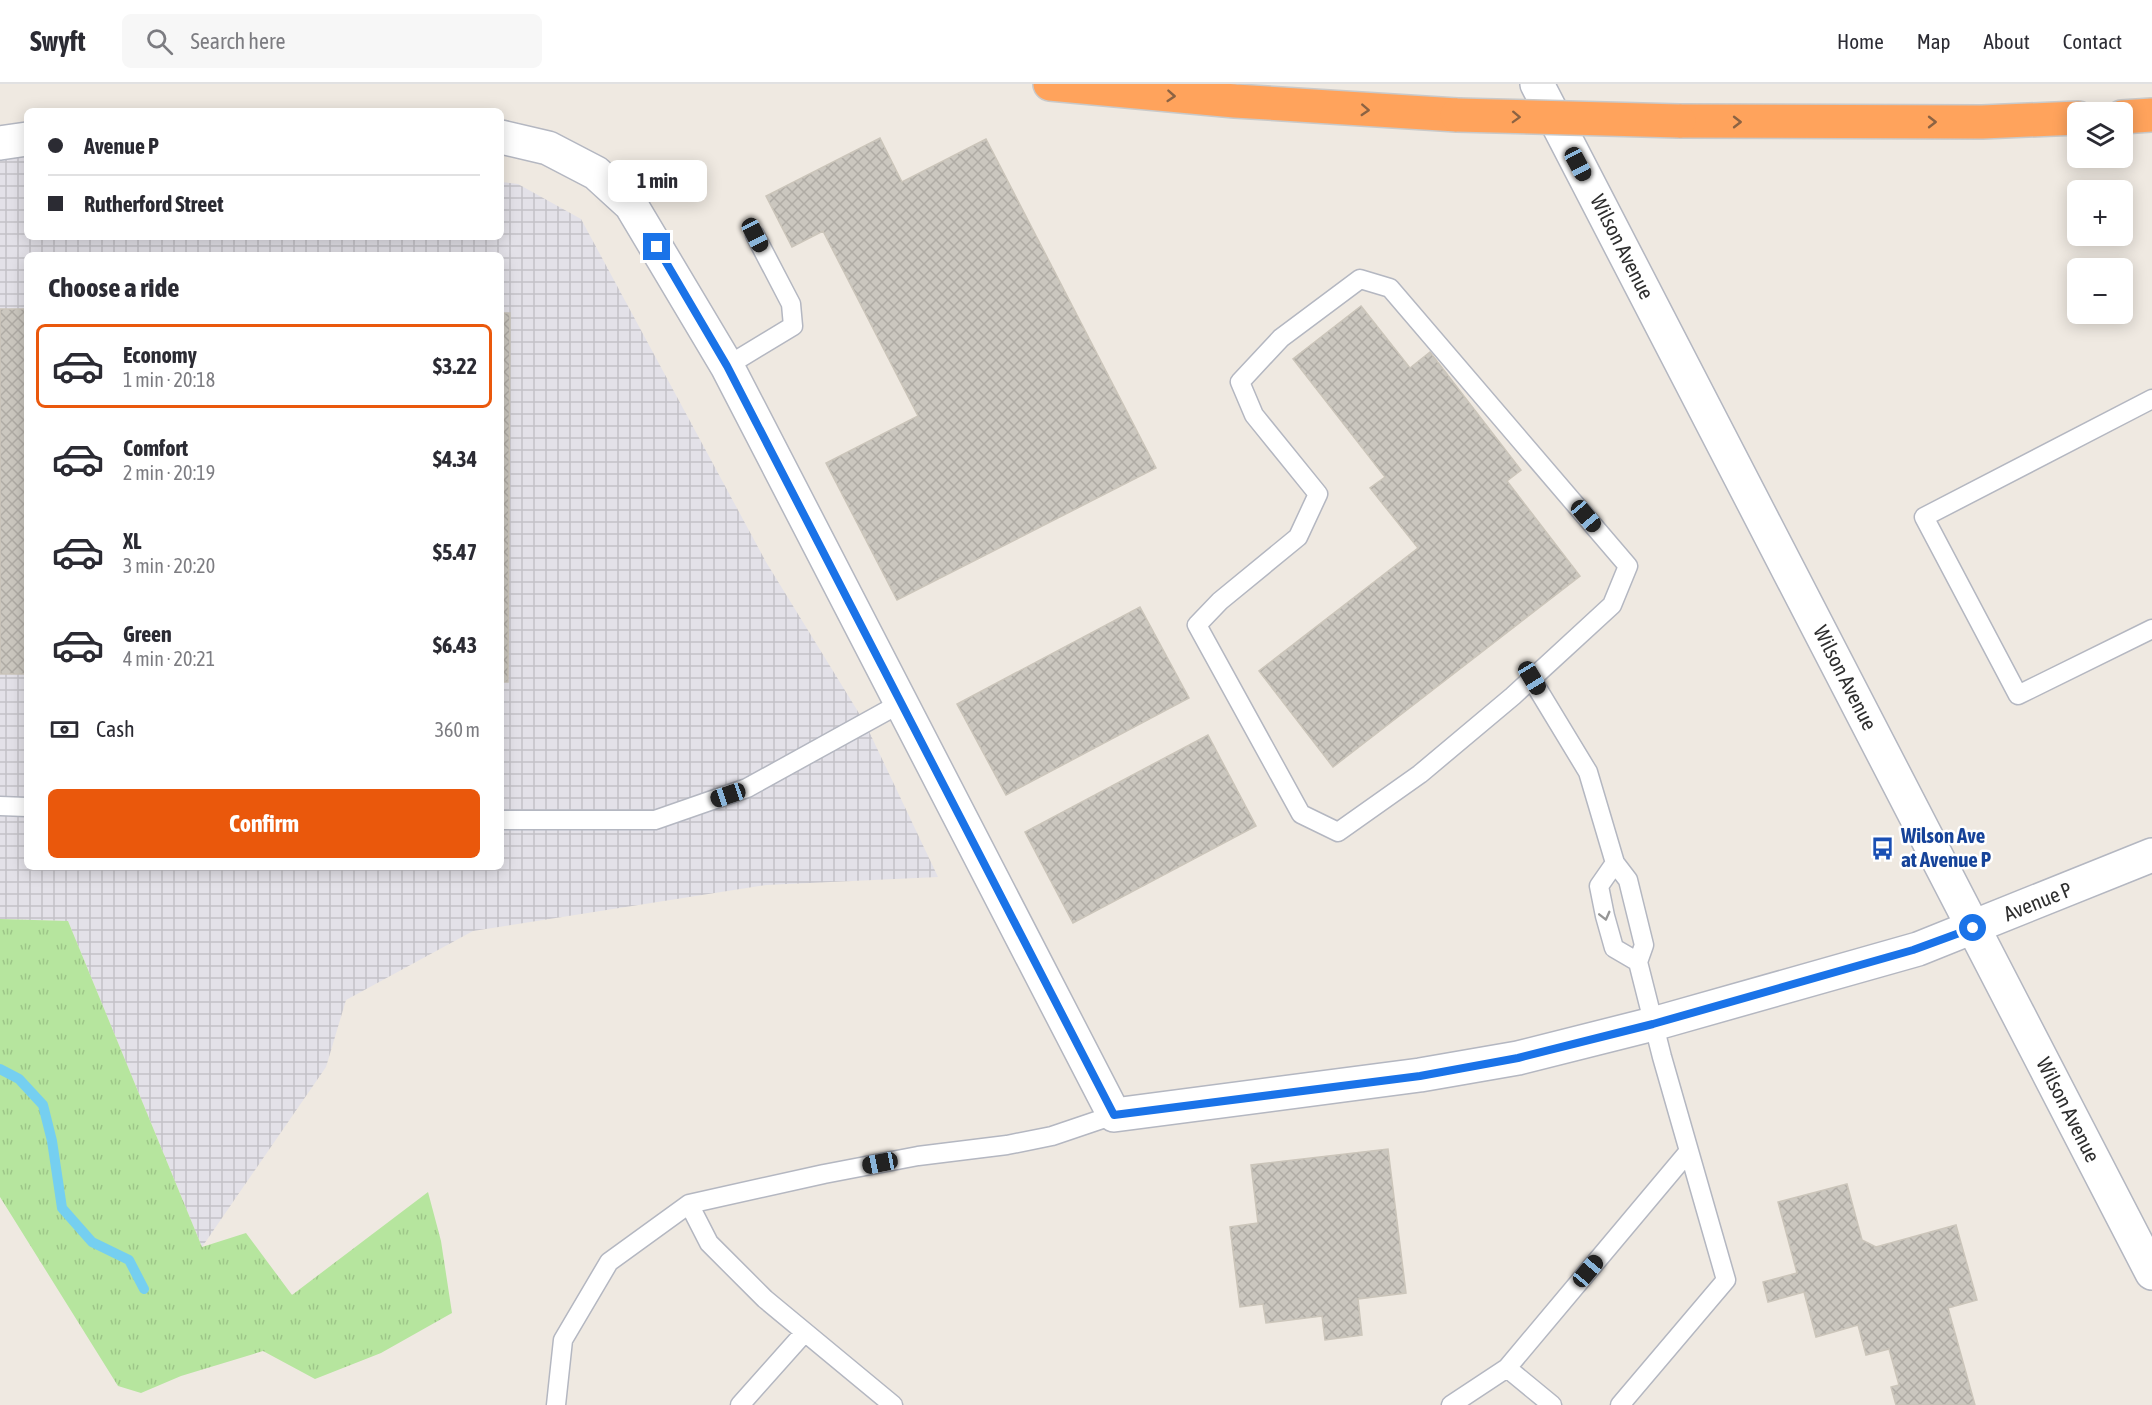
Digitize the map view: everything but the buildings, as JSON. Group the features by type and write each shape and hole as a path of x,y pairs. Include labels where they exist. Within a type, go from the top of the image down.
{"highway":[{"path":"1050,84 1214,100 1457,115 1679,121 1971,122 2067,118"},
{"path":"2133,116 2152,115"}],"street":[{"name":"Wilson Avenue","path":"1538,84 2152,1273"},
{"path":"504,138 548,148 596,173 631,205 727,366 1114,1115"},
{"path":"0,143 24,139"},
{"name":"Avenue P","path":"1114,1115 1420,1076 1518,1058 1653,1024 1913,950 2152,855"}],"lane":[{"path":"727,366 793,326 791,304 755,235"},
{"path":"1360,279 1390,288 1628,567 1612,605 1532,678 1420,774 1338,832 1301,814 1197,625 1220,601 1298,537 1318,494 1254,415 1240,382 1281,338 1360,279"},
{"path":"2152,399 1924,517 2018,695 2152,629"},
{"path":"1532,678 1588,772 1615,863 1628,880 1644,945 1638,962 1653,1024 1726,1280 1620,1405"},
{"path":"504,820 655,820 747,788 901,703"},
{"path":"0,806 24,807"},
{"path":"1615,863 1599,886 1605,916 1614,948 1638,962"},
{"path":"556,1405 563,1340 609,1262 689,1204 918,1156 1007,1145 1052,1136 1114,1115"},
{"path":"1451,1405 1507,1368 1689,1151"},
{"path":"689,1204 709,1243 765,1299 893,1405"},
{"path":"740,1405 805,1332"},
{"path":"1507,1368 1552,1405"}],"shaded area":[{"path":"24,152 24,240 504,240 504,182 518,184 581,219 766,562 865,723 938,877 766,885 473,931 346,1000 326,1067 202,1247 68,921 0,919 0,154"}],"green space":[{"path":"0,919 68,921 202,1247 246,1233 292,1295 428,1192 441,1241 452,1313 381,1353 315,1379 263,1351 181,1376 141,1393 118,1386 0,1197"}],"waterway":[{"path":"0,1069 19,1079 43,1105 52,1141 62,1208 92,1242 129,1260 144,1289"}],"place":[{"name":"Wilson Ave at Avenue P","path":"1883,848"}],"route":[{"path":"657,247 727,366 1114,1115 1420,1076 1518,1058 1653,1024 1913,950 1973,928"}]}
